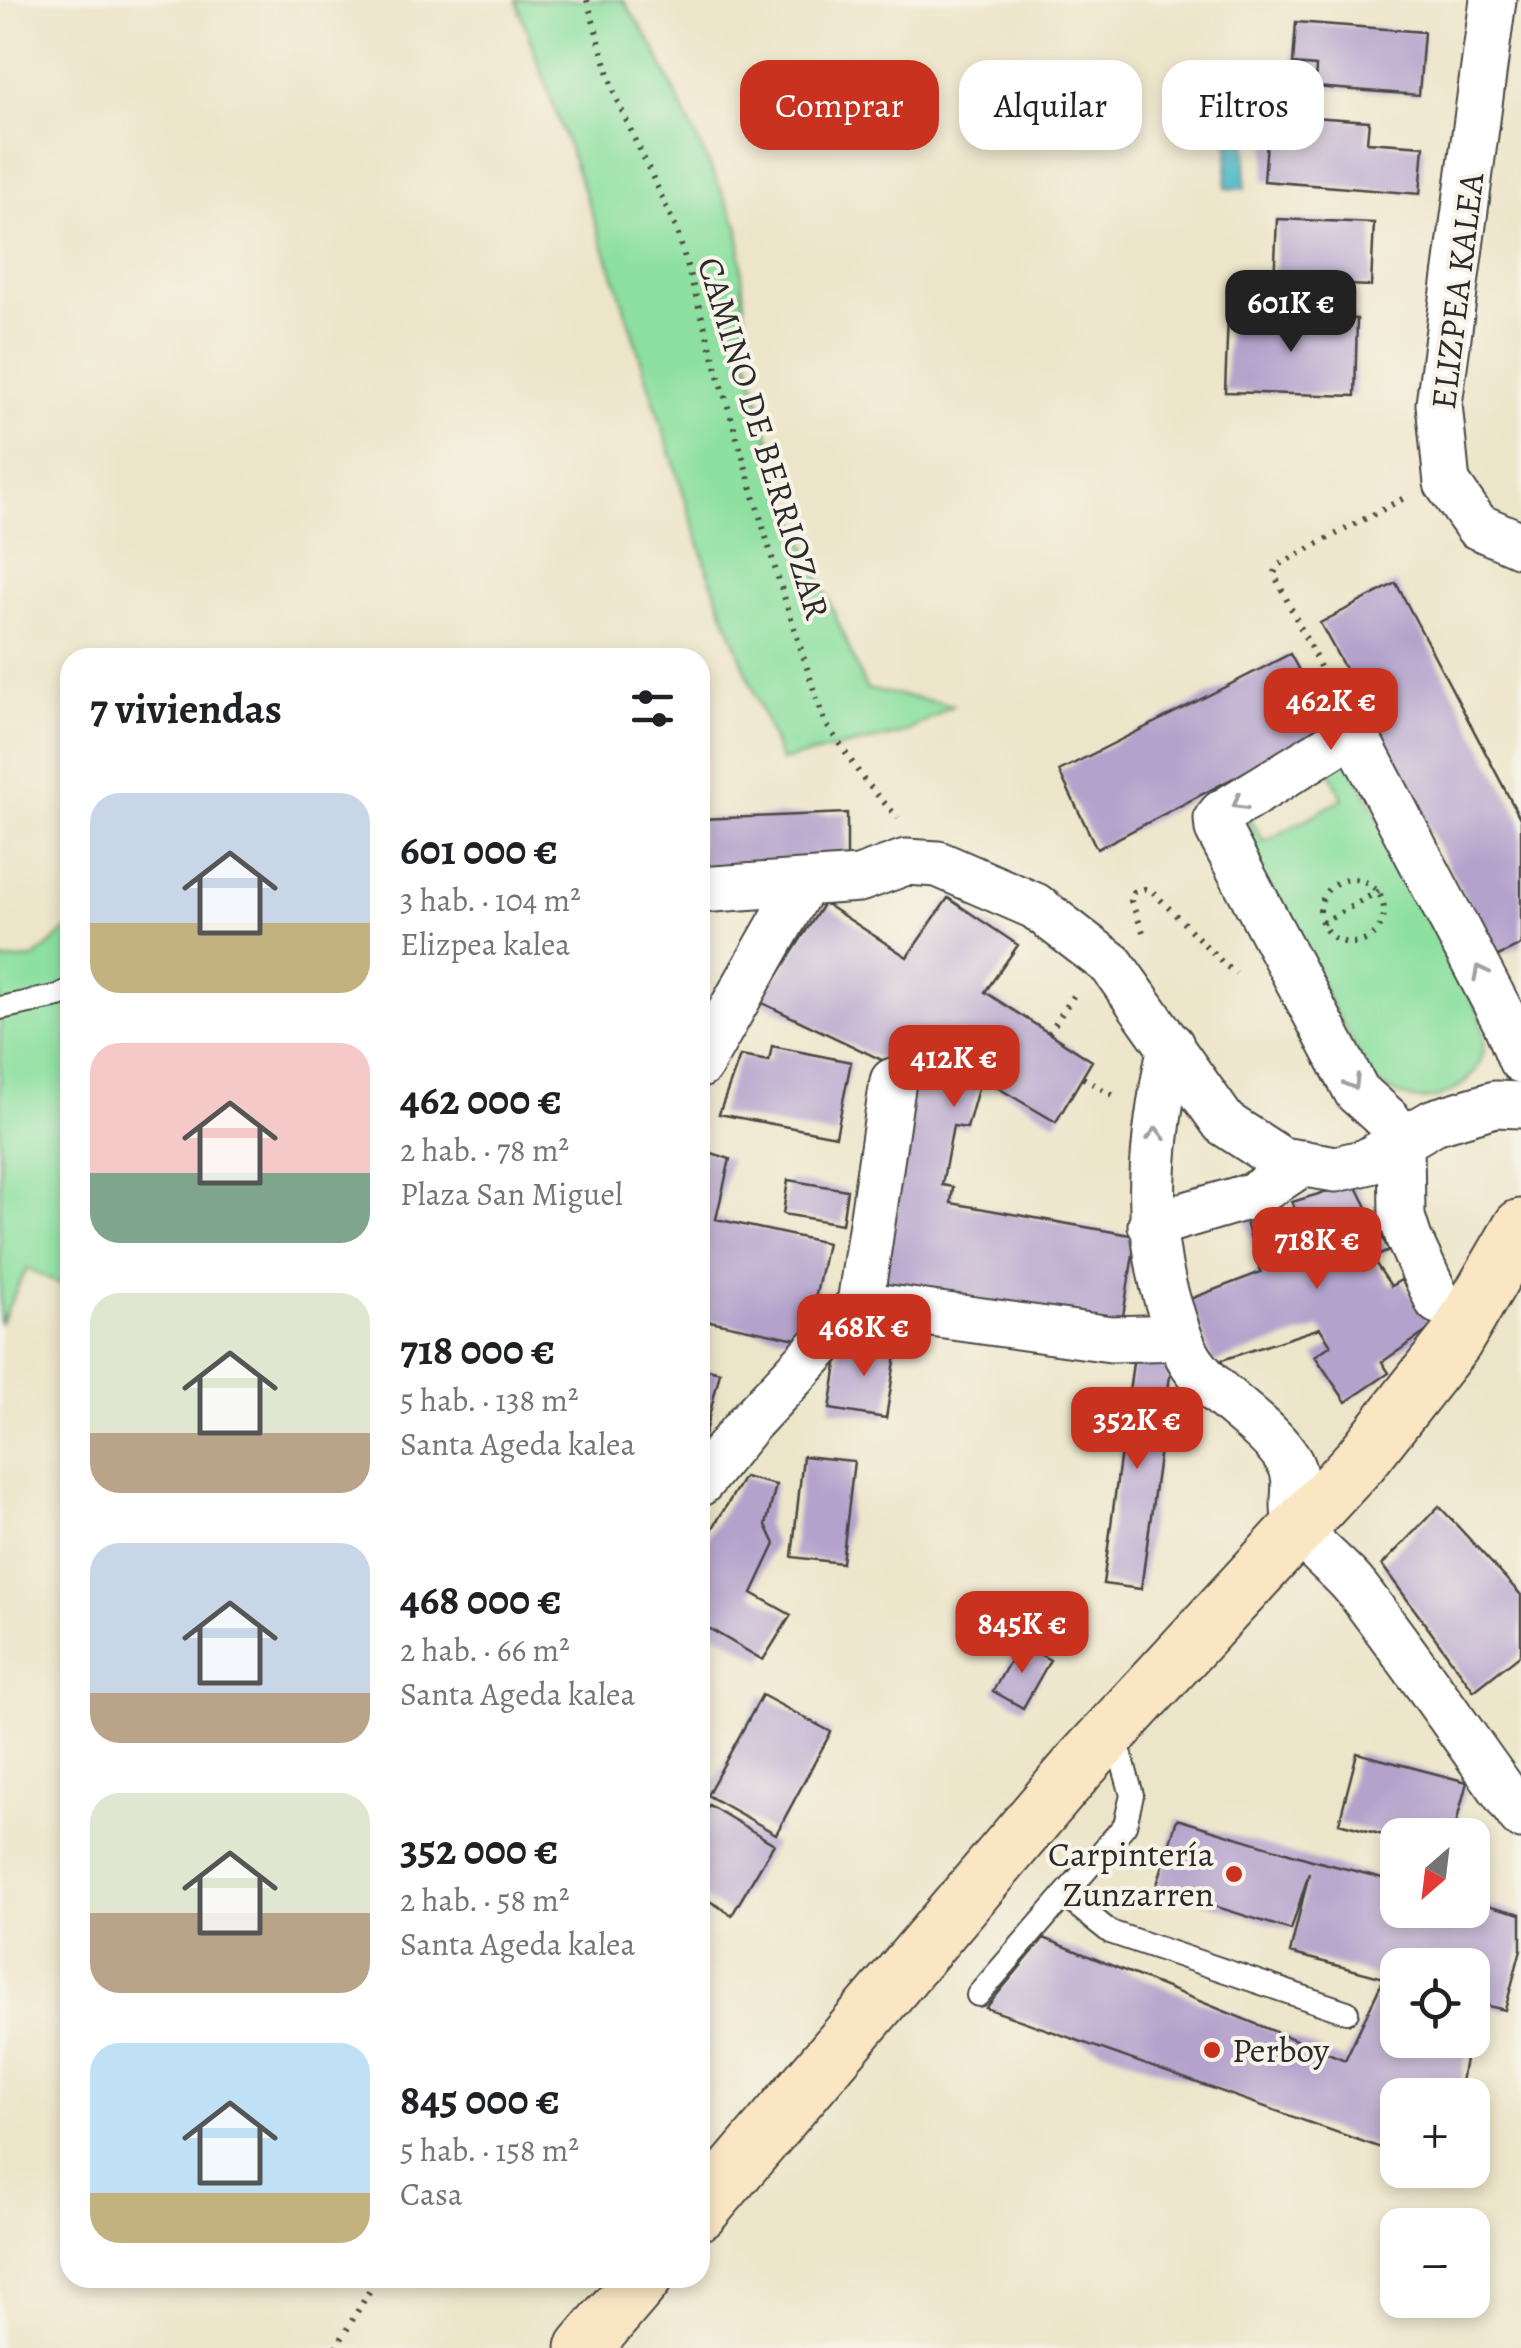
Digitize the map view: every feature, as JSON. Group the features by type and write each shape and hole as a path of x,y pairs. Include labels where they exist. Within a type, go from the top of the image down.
{"street":[{"name":"ELIZPEA KALEA","path":"1493,0 1439,404 1448,483 1477,526 1521,545"},
{"path":"1438,1301 1402,1216 1402,1139 1388,1120 1357,1092 1218,829 1217,819 1338,742 1352,742 1362,748 1505,1021 1521,1060"},
{"path":"710,889 858,878 906,862 938,864 1036,906 1112,965 1224,1122 1282,1160 1336,1169 1366,1162 1434,1122 1495,1104 1521,1105"},
{"path":"710,1047 803,884"},
{"path":"1170,1045 1156,1121 1151,1224 1158,1275 1179,1337 1191,1362 1212,1388 1280,1449 1292,1466 1296,1490 1292,1508 1300,1529 1354,1584 1521,1816"},
{"path":"710,1470 860,1304 893,1081"},
{"path":"1151,1224 1254,1195 1303,1163"},
{"path":"710,2200 1113,1728 1361,1460 1454,1342 1521,1227"},
{"path":"860,1304 1111,1339 1179,1337"},
{"path":"584,2348 635,2288"}],"lane":[{"path":"0,1008 60,996"},
{"path":"978,1995 1125,1824 1132,1796 1113,1728"},
{"path":"1065,1896 1110,1932 1347,2012"}],"path":[{"name":"CAMINO DE BERRIOZAR","path":"587,0 616,98 676,228 775,568 824,720 864,780 938,864"},
{"path":"1334,695 1274,574 1278,566 1408,496"},
{"path":"1351,878 1366,881 1378,892 1384,909 1381,926 1368,939 1350,944 1333,938 1322,924 1319,908 1324,894 1335,882 1351,878"},
{"path":"1312,929 1391,884"},
{"path":"1146,938 1130,901 1134,892 1145,890 1153,892 1236,972"},
{"path":"336,2348 371,2288"}],"green space":[{"path":"516,0 623,0 653,46 739,228 747,354 784,493 866,689 953,705 905,733 781,761 710,577 617,284"},
{"path":"1348,758 1481,1016 1484,1044 1476,1070 1459,1087 1437,1097 1408,1098 1372,1079 1230,820 1245,811 1264,842 1343,799 1328,767"},
{"path":"60,936 60,1284 27,1268 0,1324 0,961 33,959"}],"water":[{"path":"1228,150 1247,150 1245,189 1226,188"}],"building":[{"path":"1296,22 1424,32 1419,95 1324,88 1324,60 1293,60"},
{"path":"1324,118 1369,121 1367,142 1424,146 1420,194 1264,181 1266,150 1324,150"},
{"path":"1277,219 1374,223 1371,286 1274,282"},
{"path":"1228,314 1357,319 1355,396 1225,392"},
{"path":"1396,583 1521,820 1521,945 1496,957 1366,709 1097,849 1059,771 1290,654 1317,703 1354,685 1320,623"},
{"path":"847,813 847,866 710,873 710,819"},
{"path":"948,898 1018,945 985,992 1092,1061 1056,1122 981,1078 967,1128 953,1126 942,1185 953,1187 951,1203 1136,1236 1121,1328 874,1285 907,1072 760,1002 824,903 907,957"},
{"path":"772,1046 851,1062 836,1136 719,1114 740,1056 769,1061"},
{"path":"710,1152 730,1159 716,1219 827,1243 806,1341 710,1321"},
{"path":"788,1180 847,1190 842,1224 783,1214"},
{"path":"1355,1183 1389,1251 1372,1258 1391,1286 1401,1280 1433,1327 1382,1362 1389,1373 1346,1402 1315,1356 1331,1345 1320,1328 1213,1363 1190,1299 1261,1272 1245,1219 1295,1209 1292,1202"},
{"path":"841,1339 897,1348 886,1418 830,1409"},
{"path":"1134,1355 1172,1361 1141,1589 1103,1584"},
{"path":"710,1370 720,1372 710,1413"},
{"path":"803,1456 854,1461 842,1563 792,1557"},
{"path":"744,1477 776,1485 766,1525 775,1544 752,1593 791,1615 763,1660 710,1629 710,1533"},
{"path":"1439,1506 1521,1595 1521,1654 1474,1691 1382,1565"},
{"path":"1020,1643 1050,1660 1023,1708 993,1691"},
{"path":"762,1695 831,1732 776,1834 710,1797 710,1790"},
{"path":"1357,1753 1467,1782 1457,1818 1380,1818 1380,1834 1339,1823"},
{"path":"710,1806 774,1844 732,1915 710,1901"},
{"path":"1177,1819 1380,1877 1380,1928 1490,1928 1490,1906 1521,1914 1521,1949 1505,2010 1490,2006 1490,1948 1380,1948 1380,1977 1290,1953 1309,1873 1291,1930 1156,1888"},
{"path":"1044,1938 1345,2060 1380,1986 1380,2058 1465,2058 1462,2078 1380,2078 1380,2148 986,2008"}],"place":[{"name":"Carpintería Zunzarren","path":"1234,1874"},
{"name":"Perboy","path":"1212,2050"}]}
